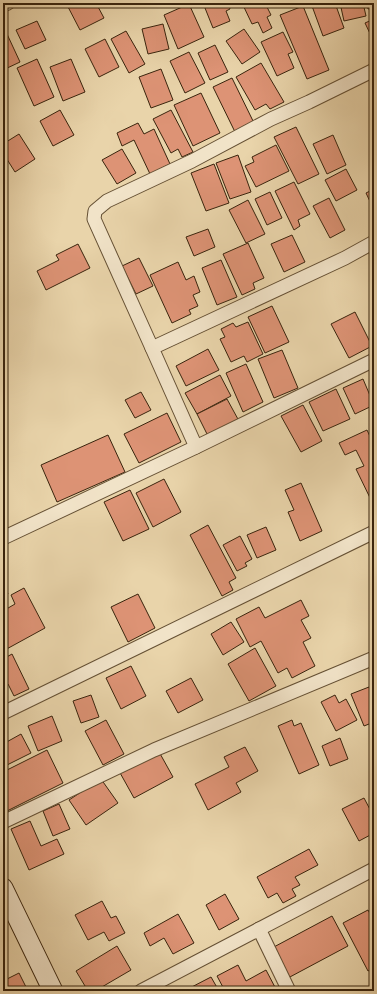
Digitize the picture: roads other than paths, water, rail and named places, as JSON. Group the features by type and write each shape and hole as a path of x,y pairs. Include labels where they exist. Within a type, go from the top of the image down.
{"street":[{"path":"3,5 8,3"},
{"path":"196,447 96,226 94,219 95,211 108,201 192,161 271,119 374,70"},
{"path":"152,348 345,258 374,242"},
{"path":"3,538 196,447 374,360"},
{"path":"3,713 374,532"},
{"path":"3,822 154,750 374,658"},
{"path":"141,991 374,869"},
{"path":"3,888 53,991"},
{"path":"259,929 289,991"}]}
